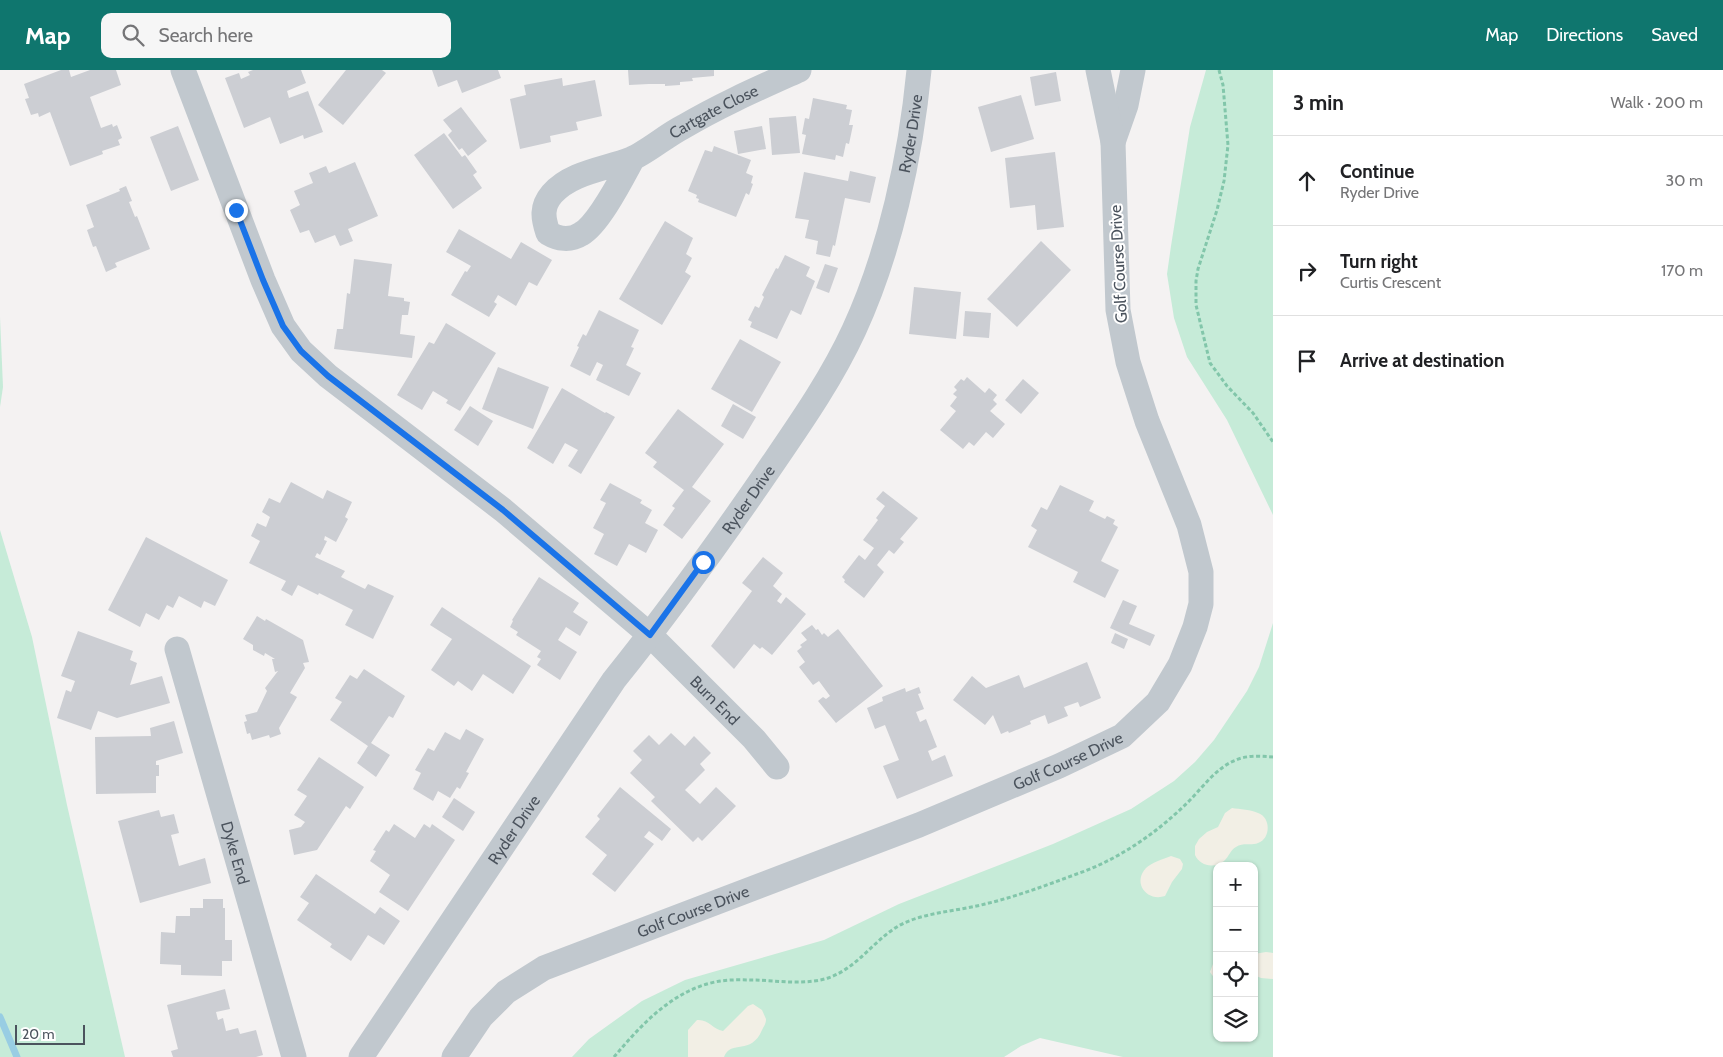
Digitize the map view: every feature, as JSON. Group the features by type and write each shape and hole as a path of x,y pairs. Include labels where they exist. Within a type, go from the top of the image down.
{"street":[{"name":"Burn End","path":"182,70 263,280 283,326 301,351 328,376 503,510 650,635 754,739 777,768"},
{"name":"Cartgate Close","path":"633,158 704,114 799,70"},
{"name":"Ryder Drive","path":"361,1057 614,680 650,635 745,504 815,402 854,330 878,268 896,200 915,113 919,70"},
{"name":"Golf Course Drive","path":"454,1057 482,1017 506,992 544,968 919,825 1059,766 1122,736 1158,702 1180,665 1195,627 1201,604 1201,572 1189,525 1147,421 1128,362 1118,310 1113,142 1098,70"},
{"name":"Golf Course Drive","path":"1113,142 1126,105 1133,70"},
{"name":"Dyke End","path":"177,649 294,1057"}],"path":[{"path":"1219,70 1223,85 1228,145 1224,181 1217,210 1198,269 1196,305 1210,363 1223,381 1253,413 1273,442"},
{"path":"614,1057 656,1011 698,987 738,979 815,980 841,973 859,960 886,935 904,924 924,917 985,904 1111,861 1144,839 1185,805 1223,767 1246,757 1273,757"}],"green space":[{"path":"1206,70 1273,70 1273,515 1227,420 1187,357 1174,318 1167,274 1190,127"},
{"path":"0,317 3,387 0,407"},
{"path":"0,530 32,637 67,805 125,1057 0,1057"},
{"path":"1273,623 1273,1057 1123,1057 1040,1038 1021,1046 1004,1057 572,1057 589,1039 642,1001 685,980 824,940 899,904 1053,844 1131,809 1174,781 1195,762 1214,740 1247,691 1259,667"}],"sand":[{"path":"1232,808 1258,813 1262,815 1267,823 1267,833 1262,841 1258,843 1236,847 1222,862 1213,862 1212,866 1204,864 1195,855 1195,846 1199,839 1207,832 1218,827 1225,813"},
{"path":"1171,856 1180,859 1183,864 1182,869 1172,882 1165,896 1158,897 1147,894 1141,885 1142,874 1151,864"},
{"path":"1258,953 1273,953 1273,979 1258,977"},
{"path":"1213,964 1213,976 1210,972"},
{"path":"753,1004 762,1010 766,1019 765,1025 752,1043 731,1049 724,1057 688,1057 688,1030 697,1020 705,1021 723,1031 748,1006"}],"building":[{"path":"61,70 69,70 71,77 90,70 116,70 121,85 90,97 101,128 112,124 113,127 117,125 122,138 118,140 120,145 102,151 103,154 70,166 50,112 39,117 38,113 31,115 25,99 29,98 24,84"},
{"path":"253,70 301,70 306,83 287,91 289,98 308,91 323,132 304,139 303,135 280,144 270,117 244,128 225,78 239,73 241,79 250,75 248,72"},
{"path":"346,70 382,70 386,73 343,125 318,105"},
{"path":"432,70 498,70 501,78 462,93 457,80 438,87"},
{"path":"628,70 714,70 714,76 692,78 693,81 680,82 680,85 629,85"},
{"path":"1056,72 1061,101 1035,106 1030,77"},
{"path":"562,78 563,86 595,80 602,116 576,122 578,130 550,136 551,142 520,149 510,99 526,95 524,85"},
{"path":"1021,95 1034,139 991,152 978,107"},
{"path":"813,98 847,105 846,109 852,110 849,125 853,125 849,144 846,143 843,157 836,155 835,160 802,154 806,135 802,134 805,118 809,119"},
{"path":"461,107 487,141 468,156 462,148 459,150 448,135 452,131 443,120"},
{"path":"796,116 800,153 772,155 769,118"},
{"path":"178,126 199,180 171,191 150,137"},
{"path":"762,126 766,149 738,154 734,131"},
{"path":"444,133 462,157 465,155 477,172 473,175 482,188 453,209 414,155"},
{"path":"714,146 751,160 746,173 753,176 751,183 753,184 749,195 746,193 736,217 698,202 697,195 688,191 705,150 712,152"},
{"path":"1055,152 1064,227 1037,230 1035,205 1010,208 1005,158"},
{"path":"355,162 378,216 348,229 353,241 340,246 335,235 315,243 309,230 300,233 290,210 300,205 294,191 313,183 309,173 326,166 329,173"},
{"path":"850,171 876,177 870,203 845,198 835,246 833,245 830,257 816,254 818,241 805,238 809,220 795,218 804,172 848,181"},
{"path":"126,186 132,201 129,202 135,217 137,216 150,249 115,263 117,267 106,272 96,246 93,247 87,230 94,227 86,205 120,191 119,189"},
{"path":"665,221 693,238 686,254 692,258 685,272 691,276 662,325 619,299"},
{"path":"459,229 511,259 521,242 552,260 537,286 529,282 516,306 498,295 494,302 497,304 489,317 451,295 465,271 467,272 471,266 446,252"},
{"path":"1041,241 1071,270 1017,327 987,299"},
{"path":"785,255 810,267 806,276 815,281 801,315 791,310 777,339 750,327 752,322 748,320 755,306 759,308 764,297 762,295"},
{"path":"354,259 392,264 388,296 404,298 404,301 410,302 408,315 402,315 400,334 415,336 412,358 334,349 337,329 343,329 347,293 350,294"},
{"path":"825,264 838,268 829,293 816,288"},
{"path":"914,287 961,292 956,339 909,334"},
{"path":"599,310 639,330 631,347 634,348 626,365 641,373 629,396 596,380 603,365 597,362 590,376 570,366 583,334 586,336"},
{"path":"965,311 991,313 989,338 963,336"},
{"path":"446,323 496,353 460,411 446,403 448,400 433,391 422,410 397,395 429,342 434,344"},
{"path":"740,339 781,362 752,412 711,389"},
{"path":"498,367 549,387 533,429 482,409"},
{"path":"967,377 985,393 989,388 997,395 993,400 997,404 990,411 1005,424 993,438 986,432 974,446 969,442 963,449 940,430 956,411 950,406 957,397 953,394 957,390 954,387 961,379 964,381"},
{"path":"1023,379 1039,393 1021,414 1005,400"},
{"path":"562,388 615,417 581,474 568,466 578,450 565,443 553,464 527,448"},
{"path":"733,404 756,417 743,439 721,426"},
{"path":"470,406 493,421 478,446 454,430"},
{"path":"678,409 724,444 692,487 711,501 682,539 663,525 675,508 672,506 684,490 653,467 657,462 645,453"},
{"path":"291,482 323,499 327,490 352,502 345,517 348,519 336,542 325,536 324,540 327,541 320,555 317,553 315,557 345,571 341,577 365,589 368,584 394,596 373,639 345,625 353,610 298,585 292,596 281,590 286,581 249,563 260,541 251,536 257,523 266,527 270,517 262,512 269,498 280,503"},
{"path":"610,483 642,500 640,503 652,510 645,523 658,530 646,553 629,544 617,566 594,554 604,534 593,528 606,503 600,500"},
{"path":"1060,485 1094,501 1089,511 1105,519 1107,516 1115,520 1113,524 1118,527 1101,561 1119,570 1105,598 1073,582 1078,572 1028,547 1037,530 1031,526 1041,507 1047,510"},
{"path":"883,491 918,518 900,539 904,542 894,554 889,550 877,565 884,572 864,598 844,582 845,580 842,577 859,555 865,560 874,548 863,540 878,520 876,518 885,506 876,499"},
{"path":"146,537 228,580 215,606 204,601 201,608 179,596 173,608 167,605 159,620 146,613 140,627 108,610"},
{"path":"763,557 783,573 773,586 782,594 777,601 781,604 786,597 806,614 772,655 762,647 760,649 754,644 734,669 711,646 752,591 742,583"},
{"path":"539,577 579,603 573,612 588,622 580,636 566,627 558,640 577,652 560,680 537,665 541,659 537,657 541,651 516,635 518,632 510,627 512,620"},
{"path":"1123,600 1137,606 1129,624 1155,635 1150,646 1110,628"},
{"path":"442,607 531,666 513,694 483,674 472,691 458,681 454,686 431,670 452,639 430,625"},
{"path":"257,616 265,621 266,619 303,640 309,662 303,663 305,668 290,693 297,697 279,728 281,734 270,738 269,735 252,740 250,733 247,734 244,722 247,721 245,715 257,712 267,691 265,688 278,671 275,672 272,659 275,659 265,653 264,656 253,650 253,645 243,639"},
{"path":"812,625 822,635 824,633 828,637 838,629 883,686 836,723 818,701 823,697 826,699 830,696 819,681 813,685 799,667 805,662 797,651 802,647 800,645 807,640 801,633"},
{"path":"78,631 133,651 130,660 137,663 130,685 162,676 170,703 117,718 98,711 91,730 57,718 66,690 71,692 75,681 61,676"},
{"path":"1115,633 1128,639 1124,649 1111,643"},
{"path":"1087,662 1101,698 1080,707 1078,702 1064,707 1068,716 1048,724 1045,715 1030,721 1031,724 1009,733 1008,731 1001,734 993,715 985,725 953,700 972,676 986,688 1019,675 1024,688"},
{"path":"364,669 405,696 393,718 389,716 371,743 390,755 376,777 357,763 368,746 330,720 342,702 335,698 350,675 357,679"},
{"path":"919,687 921,693 918,694 924,709 916,712 920,722 926,719 937,747 928,751 932,761 945,755 953,776 897,799 883,766 899,760 885,725 875,729 867,708 883,701 882,697 905,688 906,692"},
{"path":"174,721 183,753 156,761 156,765 159,765 159,776 156,776 156,793 96,794 95,737 151,736 150,728"},
{"path":"466,729 484,739 466,772 469,773 460,789 457,787 450,798 438,791 433,801 413,789 421,773 415,770 428,748 434,751 445,732 460,740"},
{"path":"671,733 685,746 694,736 711,753 700,764 705,770 685,790 700,804 716,787 736,806 702,841 698,837 693,842 651,801 655,797 630,773 642,760 633,751 649,735 659,745"},
{"path":"319,757 364,787 350,809 346,806 317,850 294,855 289,830 301,827 305,822 294,815 307,796 297,790"},
{"path":"620,787 671,829 662,841 649,831 644,837 654,844 615,892 592,874 607,855 585,837 600,819 597,816"},
{"path":"454,798 475,812 463,831 442,817"},
{"path":"159,810 161,817 174,814 179,833 171,835 179,866 205,858 211,883 140,903 118,821"},
{"path":"394,824 415,838 424,824 430,828 432,824 455,840 408,911 379,892 390,875 370,861 376,851 373,850 386,830 389,832"},
{"path":"316,874 375,914 380,907 400,921 384,945 368,935 351,961 330,947 332,944 297,920 309,903 300,897"},
{"path":"203,899 223,899 223,908 225,908 225,940 232,940 232,961 222,961 222,976 181,975 181,965 160,964 161,932 175,933 176,916 190,916 190,908 203,908"},
{"path":"225,989 230,1009 216,1012 218,1020 223,1018 226,1031 238,1028 240,1034 256,1030 263,1055 256,1057 173,1057 171,1051 178,1049 167,1005"}],"waterway":[{"path":"0,1017 17,1057"}],"route":[{"path":"236,210 283,326 301,351 328,376 503,510 650,635 703,562"}]}
